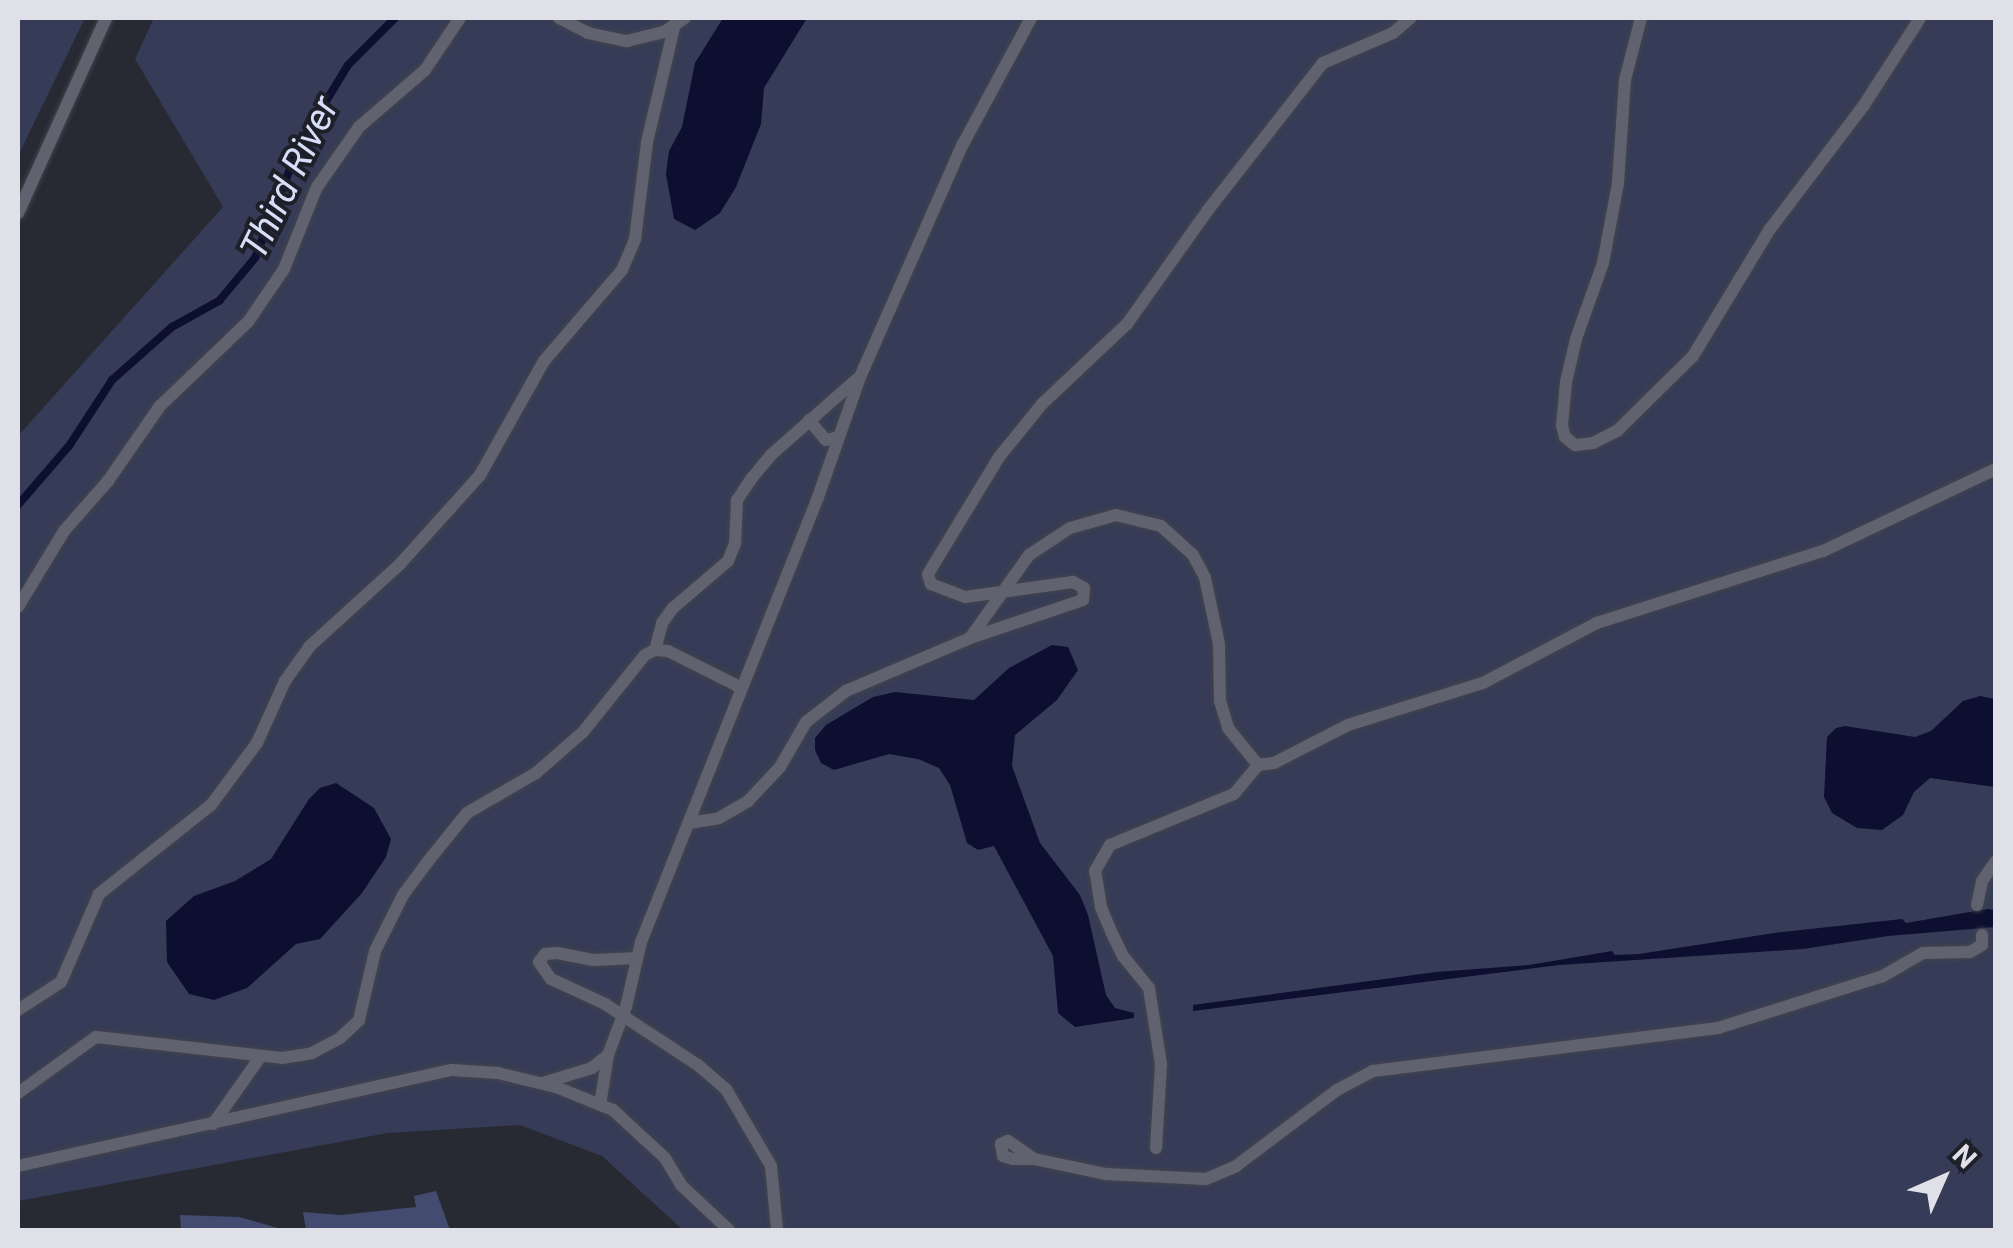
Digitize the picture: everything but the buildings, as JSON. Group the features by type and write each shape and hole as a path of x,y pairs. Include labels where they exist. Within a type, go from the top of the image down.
{"lane":[{"path":"18,213 106,18"},
{"path":"18,607 64,531 108,481 160,406 248,322 284,268 317,186 359,127 425,70 460,18"},
{"path":"558,18 588,33 627,41 664,32 680,21"},
{"path":"600,1105 608,1055 637,958 860,377 963,144 1031,18"},
{"path":"689,824 719,818 748,801 780,767 806,722 834,699 873,677 970,638 1076,604 1086,594 1080,583 1073,582 998,594 953,594 930,584 928,574 999,457 1042,404 1127,324 1208,210 1323,63 1394,33 1410,18"},
{"path":"1641,18 1626,80 1618,183 1604,263 1576,338 1566,382 1562,426 1564,437 1575,445 1593,442 1618,430 1693,356 1770,229 1864,105 1920,18"},
{"path":"18,1010 61,982 99,894 124,870 193,824 220,794 257,743 285,681 310,646 400,564 480,475 544,361 622,270 635,238 641,170 680,21"},
{"path":"655,650 662,624 673,608 728,561 735,544 738,500 751,479 809,420 860,377"},
{"path":"809,420 826,440 839,437"},
{"path":"1156,1148 1161,1064 1149,988 1123,956 1100,907 1095,871 1110,845 1234,794 1258,764 1274,763 1348,724 1482,683 1597,623 1823,552 1996,470"},
{"path":"970,638 1029,555 1070,528 1116,515 1161,526 1193,554 1206,578 1220,644 1220,700 1228,728 1258,764"},
{"path":"18,1093 96,1036 282,1058 312,1053 340,1038 359,1020 375,951 387,925 446,838 467,813 552,760 583,732 644,655 655,650 668,652 740,688"},
{"path":"1977,905 1982,882 1996,862"},
{"path":"1034,1158 1106,1174 1206,1179 1236,1166 1336,1090 1373,1071 1718,1028 1884,976 1923,953 1970,952 1982,946 1982,936"},
{"path":"637,958 593,960 558,952 544,954 538,962 550,979 622,1016 698,1065 726,1089 771,1166 777,1230"},
{"path":"541,1084 592,1068 608,1055"},
{"path":"213,1124 261,1056"},
{"path":"18,1166 452,1070 498,1073 613,1110 665,1158 681,1185 729,1230"}],"shaded area":[{"path":"18,18 85,18 18,156"},
{"path":"154,18 1995,18 1995,1230 683,1230 602,1156 520,1125 388,1133 18,1201 18,436 223,207 135,59"},
{"path":"723,18 807,18 764,88 761,124 736,187 720,213 695,230 674,219 666,174 669,151 682,127 695,63"},
{"path":"1052,645 1068,647 1078,670 1057,700 1015,735 1012,766 1040,843 1080,895 1106,995 1115,1008 1134,1013 1134,1018 1075,1027 1058,1013 1053,956 994,846 978,850 967,843 950,785 939,768 918,759 889,754 834,770 821,763 815,750 815,738 826,725 873,697 895,692 974,700 1009,668"},
{"path":"1980,696 1995,699 1995,787 1930,778 1914,792 1903,815 1882,830 1857,828 1832,813 1824,797 1827,737 1836,728 1845,726 1915,737 1931,731 1963,701"},
{"path":"336,783 374,808 391,839 386,857 362,893 320,939 296,944 247,988 214,1000 189,994 167,962 166,921 194,896 235,881 271,859 309,799 320,788"},
{"path":"1995,910 1995,927 1888,936 1803,949 1559,965 1193,1011 1193,1005 1436,972 1529,965 1612,951 1615,955 1639,954 1774,933 1902,919 1906,923"}],"waterway":[{"name":"Third River","path":"18,505 69,446 112,380 172,327 219,301 255,258 300,144 348,65 395,18"}]}
